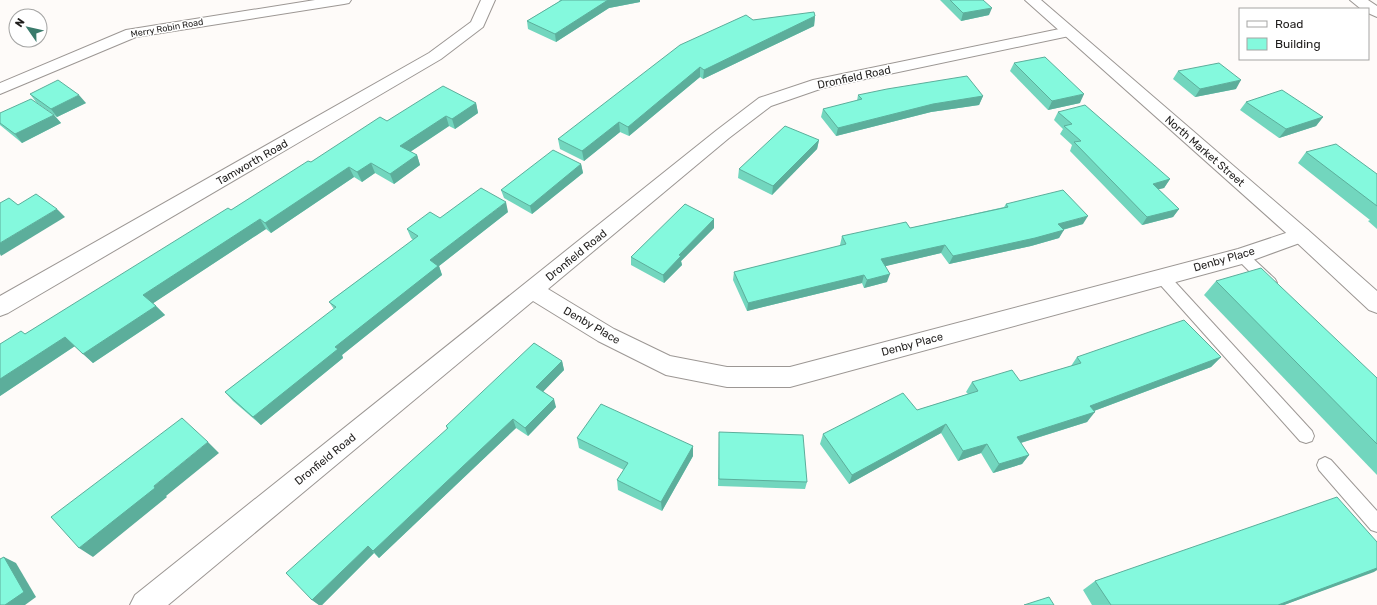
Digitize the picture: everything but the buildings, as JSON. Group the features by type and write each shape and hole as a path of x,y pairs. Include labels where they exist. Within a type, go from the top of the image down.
{"street":[{"name":"Merry Robin Road","path":"0,89 132,33 344,0"},
{"name":"Tamworth Road","path":"0,308 436,56 478,24 488,0"},
{"name":"North Market Street","path":"1032,0 1374,298"},
{"path":"1357,0 1377,12"},
{"name":"Dronfield Road","path":"144,605 723,134 765,102 819,84 1069,32"},
{"name":"Denby Place","path":"533,290 606,335 666,365 727,377 790,377 1162,276 1242,256 1301,235"}],"lane":[{"path":"1242,256 1281,294"},
{"path":"1162,276 1306,436"},
{"path":"1325,465 1377,524"}]}
